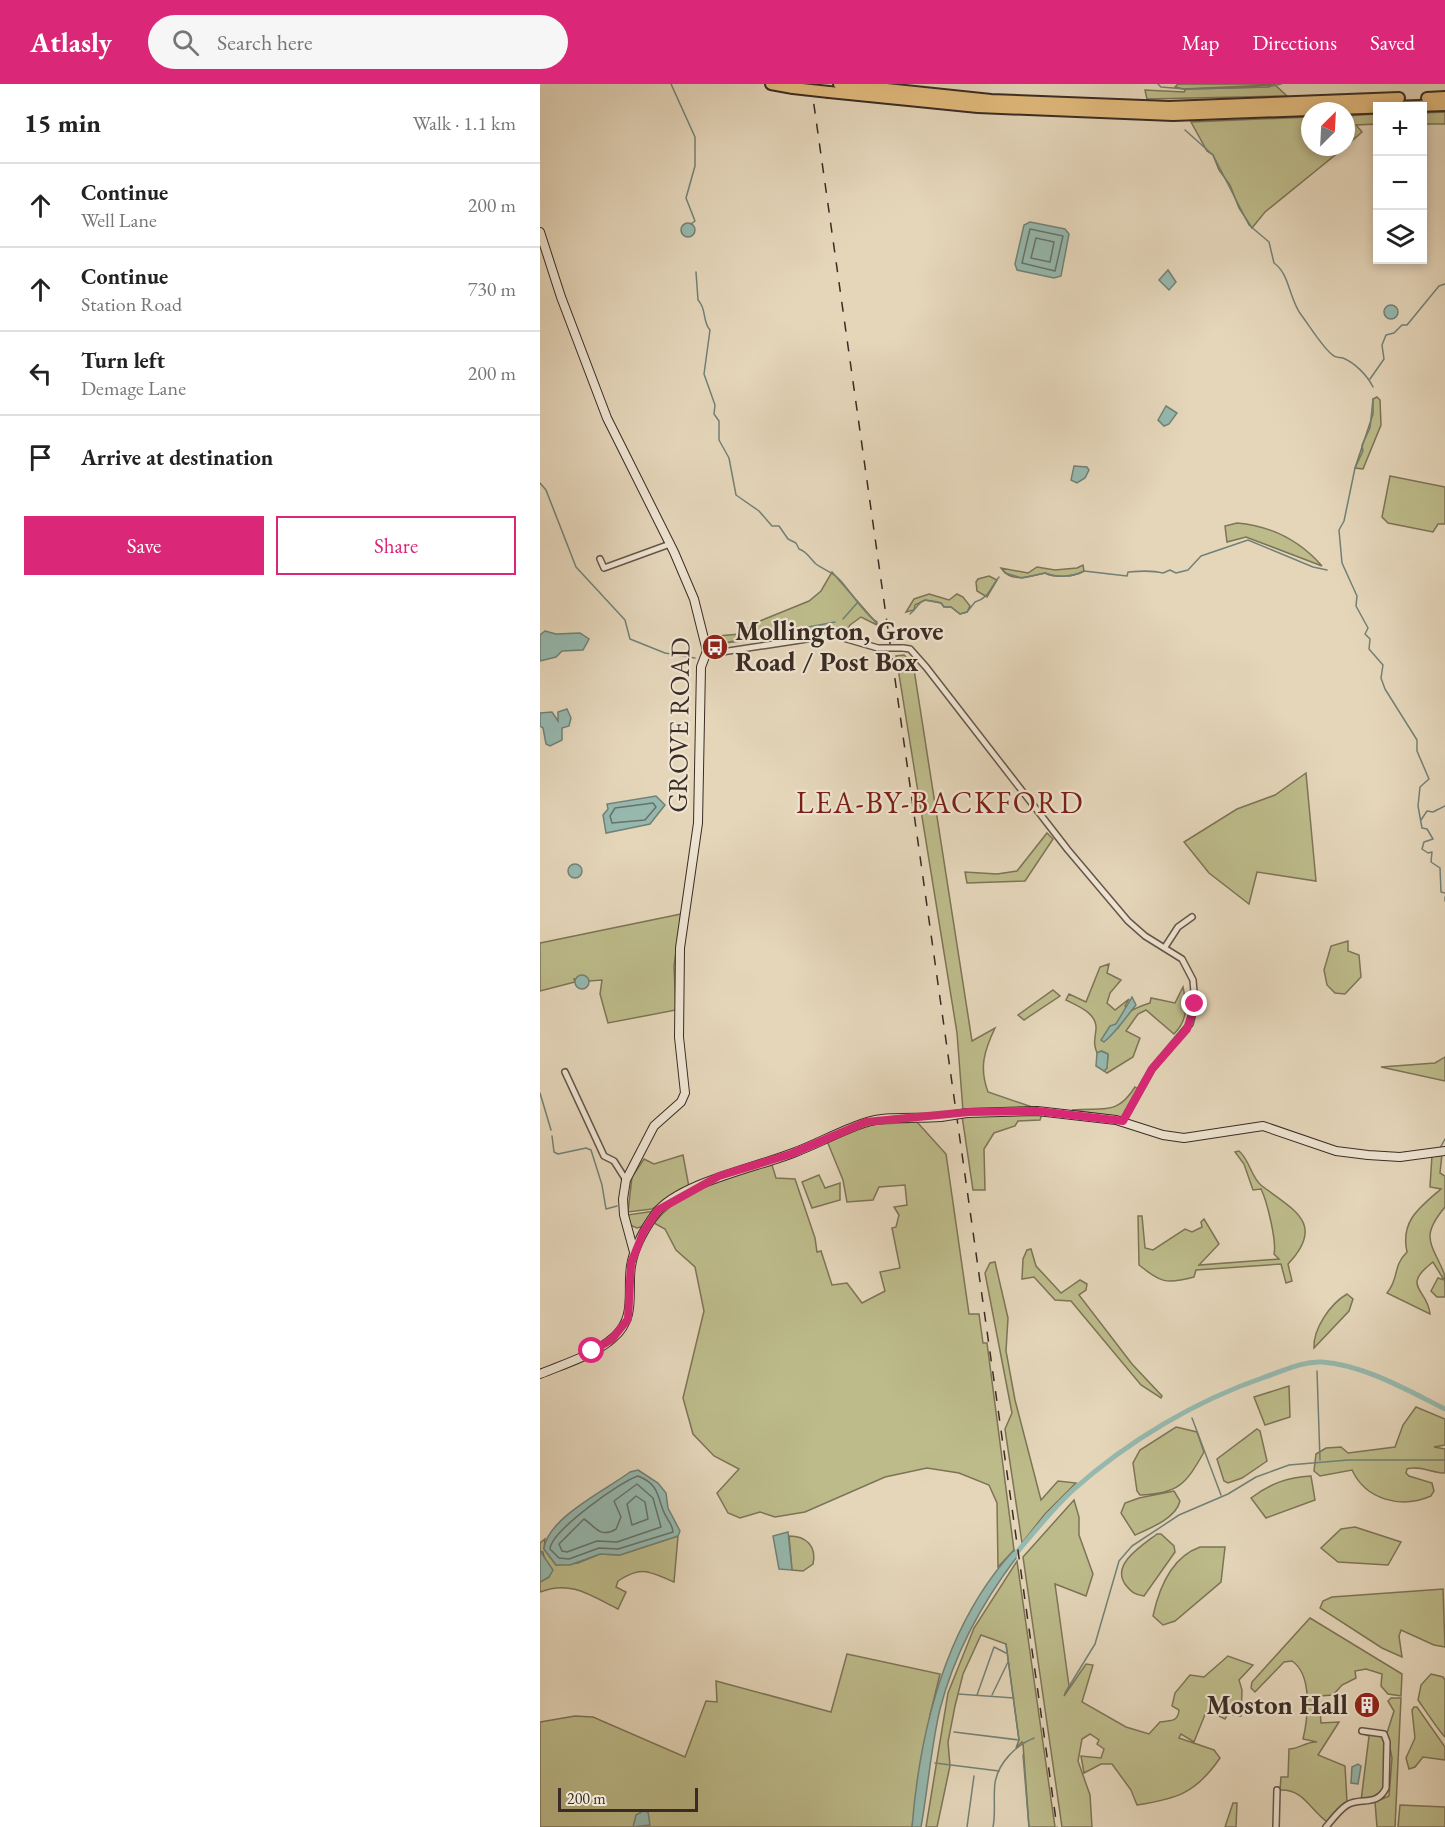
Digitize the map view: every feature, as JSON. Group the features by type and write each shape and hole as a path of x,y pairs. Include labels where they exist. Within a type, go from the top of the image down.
{"highway":[{"path":"771,84 978,107 1173,115 1444,101"},
{"path":"839,84 991,100 1169,107 1444,101"}],"street":[{"name":"GROVE ROAD","path":"540,232 561,297 608,418 670,544 694,599 707,651 701,667 698,823 680,948 679,1037 685,1093 681,1102 654,1126 626,1180 623,1199 634,1252"},
{"path":"600,559 604,568 670,544"},
{"path":"707,651 722,652 833,636 878,648 910,650 926,667 1061,842 1128,921 1145,936 1182,959 1193,980 1195,1004 1187,1029 1152,1069 1123,1121"},
{"path":"1165,947 1178,927 1192,917"},
{"path":"565,1072 604,1156 614,1161 626,1180"},
{"path":"540,1374 592,1351 621,1330 629,1316 630,1269 634,1252 658,1210 719,1176 791,1154 866,1122 967,1113 1037,1111 1123,1121 1163,1135 1184,1138 1263,1126 1336,1151 1400,1157 1445,1151"},
{"path":"628,1231 644,1231"},
{"path":"1326,1827 1345,1806 1350,1803 1374,1801 1386,1788 1387,1742 1384,1734 1362,1731"},
{"path":"1276,1827 1277,1790"}],"shaded area":[{"path":"1178,84 1274,84 1287,96 1147,99 1145,90 1184,92 1186,89 1268,87 1271,85 1183,89 1175,87"},
{"path":"1445,112 1445,124 1427,124 1427,113"},
{"path":"1373,114 1373,124 1356,125 1362,132 1355,138 1355,115"},
{"path":"1301,117 1301,156 1334,156 1265,212 1252,228 1239,208 1230,185 1219,170 1213,155 1207,151 1191,122"},
{"path":"1377,397 1380,400 1381,425 1363,469 1355,468 1373,414 1373,399"},
{"path":"1390,476 1445,487 1445,524 1438,524 1433,532 1388,523 1382,517"},
{"path":"1237,523 1262,527 1284,536 1304,549 1322,566 1246,537 1227,542 1225,526"},
{"path":"1083,565 1084,571 1064,576 1045,573 1016,577 1005,573 1001,568 1028,573 1037,567 1055,570 1077,568"},
{"path":"832,572 879,626 861,617 850,625 847,631 832,630 718,644 718,636 740,634 755,623 809,601 821,591"},
{"path":"989,576 997,580 987,597 977,591 976,582 978,579"},
{"path":"929,594 949,600 957,594 963,597 970,606 967,612 960,614 951,607 944,607 941,603 925,600 915,605 914,610 906,612 914,599"},
{"path":"904,655 913,663 972,1041 995,1028 988,1044 983,1067 988,1092 1035,1108 963,1111 957,1033 896,656"},
{"path":"1306,773 1316,881 1257,872 1249,904 1209,873 1184,842 1237,809 1275,795"},
{"path":"1047,833 1053,839 1025,881 967,883 965,872 997,874 1017,871"},
{"path":"681,914 674,966 676,1010 608,1023 600,994 602,980 574,979 575,982 540,991 540,943"},
{"path":"1348,941 1348,951 1359,955 1361,977 1345,994 1335,993 1327,985 1324,970 1331,946"},
{"path":"1109,964 1107,973 1121,980 1110,993 1107,1003 1115,1010 1129,999 1125,1006 1127,1009 1116,1024 1118,1028 1127,1014 1150,1003 1151,998 1175,1003 1183,987 1186,1007 1182,1023 1174,1034 1146,1010 1138,1014 1126,1031 1140,1038 1133,1057 1107,1073 1104,1071 1107,1068 1108,1054 1102,1051 1097,1053 1096,1029 1093,1019 1086,1011 1066,1000 1069,994 1086,1002 1100,967"},
{"path":"1053,990 1060,996 1024,1020 1018,1015"},
{"path":"1445,1057 1445,1081 1381,1067 1435,1063"},
{"path":"1135,1087 1138,1089 1122,1117 1072,1110 1115,1106 1122,1102"},
{"path":"1042,1114 1040,1120 1018,1121 1015,1126 994,1133 984,1149 985,1190 973,1190 962,1116"},
{"path":"917,1122 946,1154 969,1314 979,1314 983,1343 987,1343 1014,1550 998,1567 997,1503 989,1485 959,1473 927,1468 885,1477 805,1512 775,1517 760,1512 740,1518 728,1513 717,1493 739,1469 714,1456 693,1434 683,1398 704,1311 695,1267 676,1250 665,1229 654,1223 678,1201 708,1184 772,1165 776,1178 795,1179 815,1238 817,1252 821,1251 832,1285 847,1283 862,1303 885,1291 880,1272 900,1268 892,1228 896,1227 899,1215 894,1207 907,1205 905,1185 879,1187 873,1200 847,1202 843,1180 827,1141 864,1125"},
{"path":"1239,1151 1246,1159 1258,1183 1294,1211 1305,1228 1299,1250 1288,1264 1292,1281 1286,1283 1281,1264 1196,1270 1194,1277 1176,1281 1158,1278 1139,1265 1138,1216 1142,1216 1145,1248 1153,1250 1185,1229 1192,1232 1202,1227 1201,1222 1204,1219 1219,1244 1199,1265 1279,1259 1274,1254 1273,1231 1261,1189 1253,1190 1244,1164 1235,1152"},
{"path":"1442,1154 1440,1173 1445,1176 1445,1207 1432,1226 1430,1240 1444,1273 1445,1297 1437,1297 1431,1291 1438,1278 1444,1280 1433,1262 1423,1270 1417,1283 1430,1314 1387,1293 1394,1282 1399,1262 1407,1252 1406,1232 1409,1223 1419,1209 1441,1189 1430,1187 1432,1155"},
{"path":"683,1155 689,1187 652,1209 628,1212 632,1177 644,1159 654,1164"},
{"path":"819,1175 825,1188 840,1183 840,1200 812,1208 802,1182"},
{"path":"655,1211 644,1226 637,1228 630,1225 627,1215"},
{"path":"1031,1249 1036,1266 1061,1293 1080,1280 1087,1284 1086,1290 1079,1295 1132,1364 1162,1396 1161,1398 1141,1385 1071,1301 1055,1300 1034,1277 1022,1279 1023,1259 1027,1250"},
{"path":"995,1262 1008,1318 1006,1351 1015,1400 1041,1500 1058,1481 1076,1483 1045,1514 1022,1543 1005,1429 1012,1413 985,1273 990,1263"},
{"path":"1347,1294 1353,1299 1349,1311 1314,1348 1316,1333 1324,1318 1329,1310"},
{"path":"1289,1386 1290,1417 1265,1425 1254,1397"},
{"path":"1416,1407 1445,1419 1445,1445 1434,1447 1445,1449 1445,1473 1411,1468 1407,1469 1406,1473 1432,1483 1434,1491 1431,1496 1408,1502 1386,1499 1366,1489 1352,1470 1320,1476 1314,1471 1316,1454 1326,1448 1341,1447 1348,1453 1395,1447 1403,1425"},
{"path":"1176,1427 1197,1432 1204,1452 1192,1472 1180,1485 1164,1492 1140,1495 1137,1491 1133,1463 1140,1450"},
{"path":"1257,1429 1260,1431 1267,1461 1242,1478 1228,1483 1224,1481 1217,1459"},
{"path":"1311,1476 1315,1500 1266,1518 1251,1498 1279,1482"},
{"path":"1174,1491 1180,1501 1174,1512 1162,1522 1135,1535 1121,1513 1125,1503"},
{"path":"1074,1500 1079,1517 1079,1535 1093,1574 1086,1596 1055,1584 1069,1686 1064,1696 1086,1664 1093,1665 1082,1702 1126,1727 1149,1734 1160,1722 1177,1717 1179,1710 1172,1706 1175,1693 1190,1675 1204,1677 1228,1656 1253,1665 1239,1680 1242,1690 1241,1716 1228,1714 1225,1719 1209,1711 1206,1712 1194,1742 1181,1734 1179,1738 1214,1750 1220,1758 1194,1787 1175,1797 1137,1805 1131,1790 1112,1764 1101,1764 1084,1773 1081,1756 1101,1758 1104,1749 1097,1744 1099,1740 1090,1734 1082,1739 1078,1761 1090,1795 1092,1827 1062,1827 1023,1557"},
{"path":"1355,1527 1401,1542 1388,1565 1338,1562 1321,1548 1341,1529"},
{"path":"1157,1534 1161,1534 1174,1546 1175,1552 1144,1596 1138,1595 1125,1584 1122,1569 1137,1549"},
{"path":"678,1536 674,1582 646,1572 626,1576 618,1581 616,1587 626,1592 618,1609 589,1594 571,1588 540,1592 540,1582 549,1577 543,1552 540,1551 540,1543 545,1539 544,1549 556,1565 578,1563 600,1554 620,1555"},
{"path":"789,1536 805,1540 812,1547 813,1564 803,1571 792,1570"},
{"path":"1200,1547 1225,1547 1221,1582 1175,1621 1163,1625 1153,1616 1163,1584 1182,1558"},
{"path":"1017,1561 1055,1827 1029,1827 1023,1744 1022,1742 1016,1748 1019,1740 1006,1644 981,1635 963,1674 955,1706 948,1742 950,1766 937,1827 926,1827 948,1693 974,1628"},
{"path":"1443,1589 1445,1647 1434,1645 1401,1630 1399,1636 1402,1657 1382,1648 1320,1608 1323,1601 1332,1597"},
{"path":"1310,1618 1402,1674 1401,1696 1388,1694 1381,1686 1382,1674 1366,1669 1355,1671 1356,1678 1342,1685 1333,1695 1319,1696 1321,1723 1339,1722 1318,1755 1345,1766 1347,1802 1329,1823 1296,1793 1280,1790 1281,1777 1288,1777 1289,1749 1317,1742 1303,1739 1307,1697 1306,1686 1299,1668 1292,1661 1284,1662 1255,1692 1251,1688 1252,1682"},
{"path":"847,1654 940,1674 930,1715 912,1827 540,1827 540,1722 575,1716 593,1717 685,1757 706,1701 717,1702 716,1681 831,1712"},
{"path":"1431,1674 1443,1677 1445,1680 1445,1737 1418,1700 1421,1685"},
{"path":"1391,1698 1401,1698 1395,1827 1377,1827 1375,1802 1389,1796 1392,1758 1387,1733 1394,1711 1388,1701"},
{"path":"1417,1707 1445,1747 1445,1760 1423,1757 1415,1767 1409,1769 1406,1758 1415,1738 1412,1710"},
{"path":"1364,1734 1381,1735 1385,1739 1384,1789 1372,1798 1361,1801 1369,1736"},
{"path":"1233,1803 1237,1803 1236,1827 1225,1827"},
{"path":"1400,1805 1445,1807 1445,1827 1398,1827"}],"water":[{"path":"1030,222 1065,229 1069,234 1061,276 1054,278 1017,270 1015,264 1024,225"},
{"path":"688,223 693,225 695,230 693,235 688,237 683,235 681,230 683,225"},
{"path":"1168,270 1176,282 1169,290 1159,280"},
{"path":"1391,305 1396,307 1398,312 1396,317 1391,319 1386,317 1384,312 1386,307"},
{"path":"1166,406 1177,413 1169,424 1164,426 1158,420"},
{"path":"1074,466 1087,467 1089,470 1085,478 1077,483 1071,480"},
{"path":"545,631 556,634 580,633 589,639 583,650 562,651 556,657 540,661 540,635"},
{"path":"567,709 571,718 569,726 562,728 562,740 550,746 546,744 543,728 540,726 540,713 552,712 558,721 558,712"},
{"path":"656,796 665,805 650,824 606,833 603,815 608,809 607,804"},
{"path":"572,864 578,864 582,871 578,878 572,878 568,874 568,868"},
{"path":"579,975 585,975 589,982 585,989 579,989 575,985 575,979"},
{"path":"1132,997 1136,1005 1109,1038 1104,1042 1101,1040 1110,1026 1116,1024"},
{"path":"1101,1051 1108,1054 1107,1068 1104,1071 1096,1066 1097,1053"},
{"path":"638,1470 658,1483 666,1493 668,1508 680,1531 678,1536 620,1555 600,1554 570,1565 556,1565 544,1549 555,1526 593,1496 630,1472"},
{"path":"788,1532 792,1570 779,1569 773,1536"},
{"path":"1014,1550 1016,1558 970,1630 953,1669 937,1723 921,1827 912,1827 922,1753 940,1680 970,1611 990,1579"},
{"path":"540,1551 553,1570 549,1577 540,1582"},
{"path":"1358,1764 1361,1766 1358,1784 1351,1783 1352,1767"},
{"path":"643,1811 648,1812 650,1825 633,1827 636,1815"}],"waterway":[{"path":"671,84 695,137 695,166 686,198 695,221 691,224"},
{"path":"1158,84 1161,87 1186,89 1268,87 1281,84"},
{"path":"1185,130 1213,155 1249,225 1269,242 1274,263 1283,274 1294,303 1317,337 1334,356 1343,358 1356,366 1373,387"},
{"path":"696,272 698,300 703,307 710,330 704,374 715,405 714,414 719,421 719,440 729,458 736,495 759,511 772,526 779,526 788,539 796,543 799,549 816,564 837,577 862,608 877,622"},
{"path":"1370,379 1384,359 1382,345 1386,335 1394,333 1402,325 1407,325 1439,286 1445,284"},
{"path":"1373,399 1370,428 1355,468 1344,521 1339,530 1342,563 1357,596 1356,606 1368,628 1365,634 1370,639 1369,649 1383,665 1381,678 1385,689 1417,740 1417,751 1429,779 1420,787 1418,806 1422,828 1427,829 1433,839 1424,842 1422,849 1428,853 1432,852 1431,862 1440,868 1441,892 1445,893"},
{"path":"540,483 546,490 576,567 625,620 630,639 665,653 695,658"},
{"path":"1005,573 1022,578 1045,573 1054,576 1070,576 1084,571 1127,576 1128,572 1137,571 1163,573 1170,570 1176,573 1188,570 1201,556 1248,540 1313,567 1327,570"},
{"path":"910,614 924,600 941,603 944,607 951,607 960,614 967,612 975,602 986,595 999,577"},
{"path":"843,619 858,602"},
{"path":"712,639 718,644 835,622"},
{"path":"1421,820 1427,811 1433,812 1445,806"},
{"path":"540,1093 551,1130"},
{"path":"552,1136 554,1152 558,1154 586,1148 591,1150 602,1185 606,1209 617,1206"},
{"path":"1440,1148 1445,1139"},
{"path":"1012,1558 1073,1490 1139,1439 1213,1398 1293,1367 1322,1362 1354,1368 1445,1409"},
{"path":"1317,1371 1320,1460"},
{"path":"1192,1418 1221,1495"},
{"path":"1065,1693 1095,1644 1119,1561 1132,1546 1179,1515 1228,1494 1256,1477 1289,1465 1348,1460 1445,1460"},
{"path":"954,1732 1019,1740 1006,1644"},
{"path":"977,1695 994,1647 1006,1653"},
{"path":"992,1695 1008,1662"},
{"path":"958,1694 1014,1698"},
{"path":"993,1827 995,1783 1000,1769 1015,1750 1034,1738"},
{"path":"1023,1755 1029,1827"},
{"path":"935,1763 999,1771"},
{"path":"967,1827 974,1776"}],"railway":[{"path":"811,84 1057,1827"}],"place":[{"name":"Mollington, Grove Road / Post Box","path":"715,647"},
{"name":"Moston Hall","path":"1367,1705"}],"district":[{"name":"LEA-BY-BACKFORD","path":"940,803"}],"route":[{"path":"592,1351 612,1339 628,1319 631,1263 644,1231 658,1210 693,1189 719,1176 791,1154 866,1122 941,1117 969,1112 1037,1111 1123,1121 1152,1069 1187,1029 1195,1004"}]}
